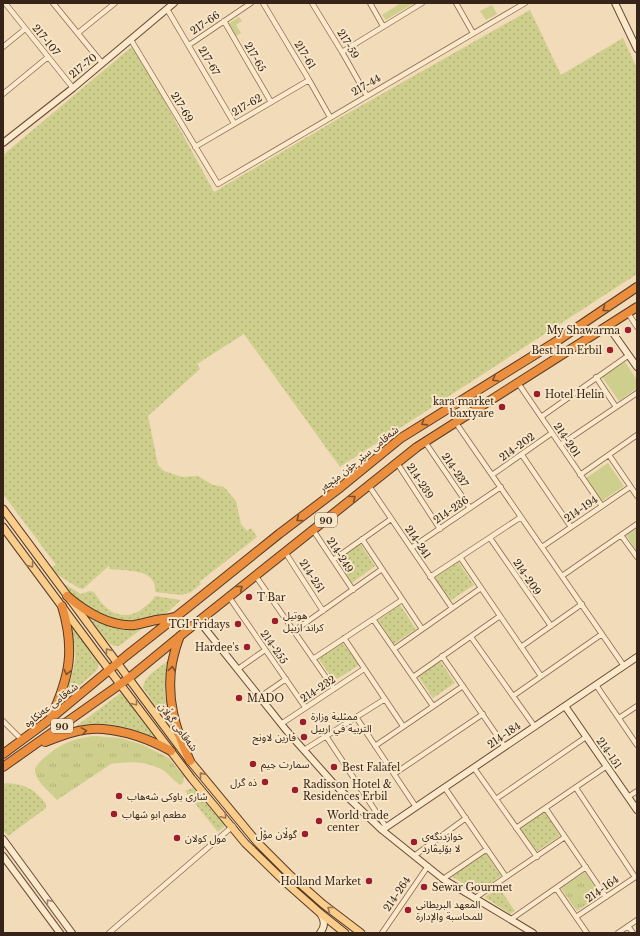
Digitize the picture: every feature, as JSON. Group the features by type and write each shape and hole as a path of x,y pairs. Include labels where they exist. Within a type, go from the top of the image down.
{"highway":[{"name":"شەقامی سێر جۆن مێجەر","path":"110,670 279,534 341,487 400,438 558,341 637,287"},
{"name":"90","path":"3,767 129,678 285,552 425,442 637,307"},
{"path":"558,341 555,346 556,350 562,354 566,353"},
{"path":"541,351 549,355 550,360 546,365"},
{"path":"67,596 86,611 117,624 143,624 153,620 176,617"},
{"path":"49,720 59,699 69,666 69,638 67,623 62,606"},
{"path":"185,632 178,640 176,647 171,671 170,692 176,726 190,761"},
{"name":"شەقامی عەنکاوە","path":"3,754 49,720 110,670"},
{"path":"33,746 73,733 102,729 130,735 163,746 171,751"}],"main road":[{"name":"شەقامی گوڵان","path":"3,509 190,761 257,842 323,904 361,933"},
{"name":"شەقامی گوڵان","path":"3,527 192,778 253,850 285,882 345,933"}],"street":[{"name":"217-107","path":"5,3 73,88"},
{"path":"78,32 115,3"},
{"name":"217-70","path":"3,141 73,88 173,3"},
{"name":"217-66","path":"189,45 251,3"},
{"name":"217-61","path":"263,3 330,117"},
{"name":"217-59","path":"312,3 342,52 366,96"},
{"path":"370,3 383,26"},
{"path":"342,52 422,3"},
{"path":"456,3 473,33"},
{"path":"513,3 516,8"},
{"name":"217-44","path":"218,184 525,3"},
{"path":"615,3 637,49"},
{"path":"56,4 102,63"},
{"name":"217-67","path":"167,9 234,123"},
{"name":"217-65","path":"224,21 271,102"},
{"path":"3,47 25,28"},
{"name":"217-69","path":"131,40 218,184"},
{"path":"3,94 48,57"},
{"name":"217-62","path":"195,147 309,80"},
{"path":"628,313 637,327"},
{"path":"608,326 637,366"},
{"path":"541,417 629,355"},
{"path":"596,377 616,407"},
{"name":"214-201","path":"518,383 602,506"},
{"path":"560,445 637,393"},
{"path":"456,423 624,666"},
{"name":"214-202","path":"492,475 552,434"},
{"path":"580,475 637,435"},
{"name":"214-237","path":"425,442 470,508"},
{"path":"522,455 571,527"},
{"path":"609,455 637,496"},
{"name":"214-239","path":"397,463 440,529"},
{"name":"214-241","path":"369,486 452,608"},
{"name":"214-236","path":"411,548 501,487"},
{"name":"214-194","path":"542,547 630,487"},
{"path":"430,577 521,517"},
{"path":"333,560 391,519"},
{"path":"562,576 637,524"},
{"name":"214-249","path":"313,530 353,590"},
{"path":"621,535 637,557"},
{"name":"214-209","path":"490,538 550,626"},
{"path":"362,539 422,629"},
{"name":"214-251","path":"285,552 323,611"},
{"path":"460,557 541,676"},
{"path":"294,631 382,569"},
{"path":"255,576 334,689"},
{"path":"394,649 482,588"},
{"name":"214-255","path":"229,597 306,707"},
{"path":"313,659 402,600"},
{"path":"521,647 582,604"},
{"path":"413,677 500,616"},
{"path":"373,619 432,706"},
{"path":"199,621 281,724 334,784 414,856 443,879 533,933"},
{"path":"512,696 602,634"},
{"path":"471,637 535,727"},
{"path":"344,638 403,726"},
{"path":"238,669 265,650"},
{"path":"442,656 505,747"},
{"name":"214-184","path":"384,829 637,657"},
{"name":"214-232","path":"281,724 364,669"},
{"path":"260,697 286,679"},
{"path":"596,685 637,745"},
{"path":"375,746 463,686"},
{"path":"304,750 385,699"},
{"name":"214-151","path":"565,706 637,810"},
{"path":"618,718 637,706"},
{"path":"394,774 483,714"},
{"path":"356,717 416,807"},
{"path":"3,721 22,740"},
{"path":"326,736 384,829"},
{"path":"496,799 586,737"},
{"path":"516,828 606,766"},
{"path":"474,768 537,857"},
{"path":"445,788 506,877"},
{"path":"576,788 636,876"},
{"path":"628,797 637,791"},
{"path":"546,808 606,897"},
{"path":"414,856 466,818"},
{"path":"109,933 233,826"},
{"path":"475,898 565,837"},
{"path":"3,839 72,933"},
{"path":"443,879 487,849"},
{"path":"3,856 60,933"},
{"name":"214-264","path":"382,933 428,866"},
{"path":"510,920 586,867"},
{"name":"214-164","path":"576,917 636,876"},
{"path":"556,888 587,933"},
{"path":"320,913 324,923 322,933"},
{"path":"618,933 637,920"},
{"path":"628,926 633,933"},
{"path":"336,933 345,933"}],"green space":[{"path":"401,3 414,3 386,20 382,15"},
{"path":"492,5 497,14 486,20 480,11"},
{"path":"530,10 561,75 623,38 637,68 637,274 340,467 244,334 197,364 200,369 148,416 158,465 164,471 182,477 198,476 213,485 224,487 236,501 241,524 247,531 251,528 257,537 199,582 201,584 191,592 182,595 155,592 155,584 146,575 139,572 109,569 110,565 83,589 56,574 52,567 56,565 3,494 3,155 134,45 214,192 336,120"},
{"path":"239,17 242,21 236,25 241,33 236,36 228,24"},
{"path":"625,362 637,380 637,388 619,401 602,377"},
{"path":"608,463 624,486 602,501 586,478"},
{"path":"637,528 637,552 626,535"},
{"path":"360,543 375,566 352,583 336,559"},
{"path":"457,560 474,585 450,601 434,577"},
{"path":"61,582 81,594 90,591 94,592 106,607 112,612 121,615 129,615 138,612 155,596 181,600 162,617 133,622 113,621 73,600"},
{"path":"400,605 416,629 394,644 378,620"},
{"path":"91,620 117,629 143,628 119,646 115,646 106,641"},
{"path":"70,621 97,658 98,666 95,672 63,700 72,675 75,660 75,645"},
{"path":"342,642 359,665 334,681 318,658"},
{"path":"168,661 165,696 167,710 175,735 143,688 149,676"},
{"path":"440,661 455,683 433,698 418,676"},
{"path":"122,692 158,738 117,725 109,724 92,724 71,730"},
{"path":"95,736 120,738 141,744 169,758 184,777 183,783 180,785 164,771 149,764 136,762 117,763 111,764 57,800 37,778 35,770 36,767 46,756 62,745 78,739"},
{"path":"8,783 20,785 34,791 46,804 46,808 8,836 3,830 3,784"},
{"path":"193,788 225,826 218,832 185,791"},
{"path":"545,812 560,836 537,851 520,828"},
{"path":"485,852 501,876 477,892 451,876"},
{"path":"585,872 600,895 577,911 561,888"},
{"path":"499,888 515,911 510,914 485,897"}],"place":[{"name":"My Shawarma","path":"628,330"},
{"name":"Best Inn Erbil","path":"610,350"},
{"name":"Hotel Helin","path":"537,394"},
{"name":"kara market baxtyare","path":"502,407"},
{"name":"T Bar","path":"249,597"},
{"name":"هوتيل كراند اربيل","path":"275,621"},
{"name":"TGI Fridays","path":"238,624"},
{"name":"Hardee's","path":"247,647"},
{"name":"MADO","path":"239,698"},
{"name":"ممثلية وزارة التربية في اربيل","path":"303,722"},
{"name":"فارین لاونج","path":"304,737"},
{"name":"سمارت جیم","path":"253,764"},
{"name":"Best Falafel","path":"334,767"},
{"name":"ذه گرل","path":"265,782"},
{"name":"Radisson Hotel & Residences Erbil","path":"295,790"},
{"name":"شاری باوکی شەھاب","path":"119,796"},
{"name":"مطعم ابو شهاب","path":"114,814"},
{"name":"World trade center","path":"319,821"},
{"name":"گوڵان مۆڵ","path":"305,834"},
{"name":"مول كولان","path":"177,838"},
{"name":"خواردنگەی لا بۆلیڤارد","path":"414,842"},
{"name":"Holland Market","path":"369,881"},
{"name":"Sewar Gourmet","path":"424,887"},
{"name":"المعهد البريطاني للمحاسبة والإدارة","path":"408,910"}]}
